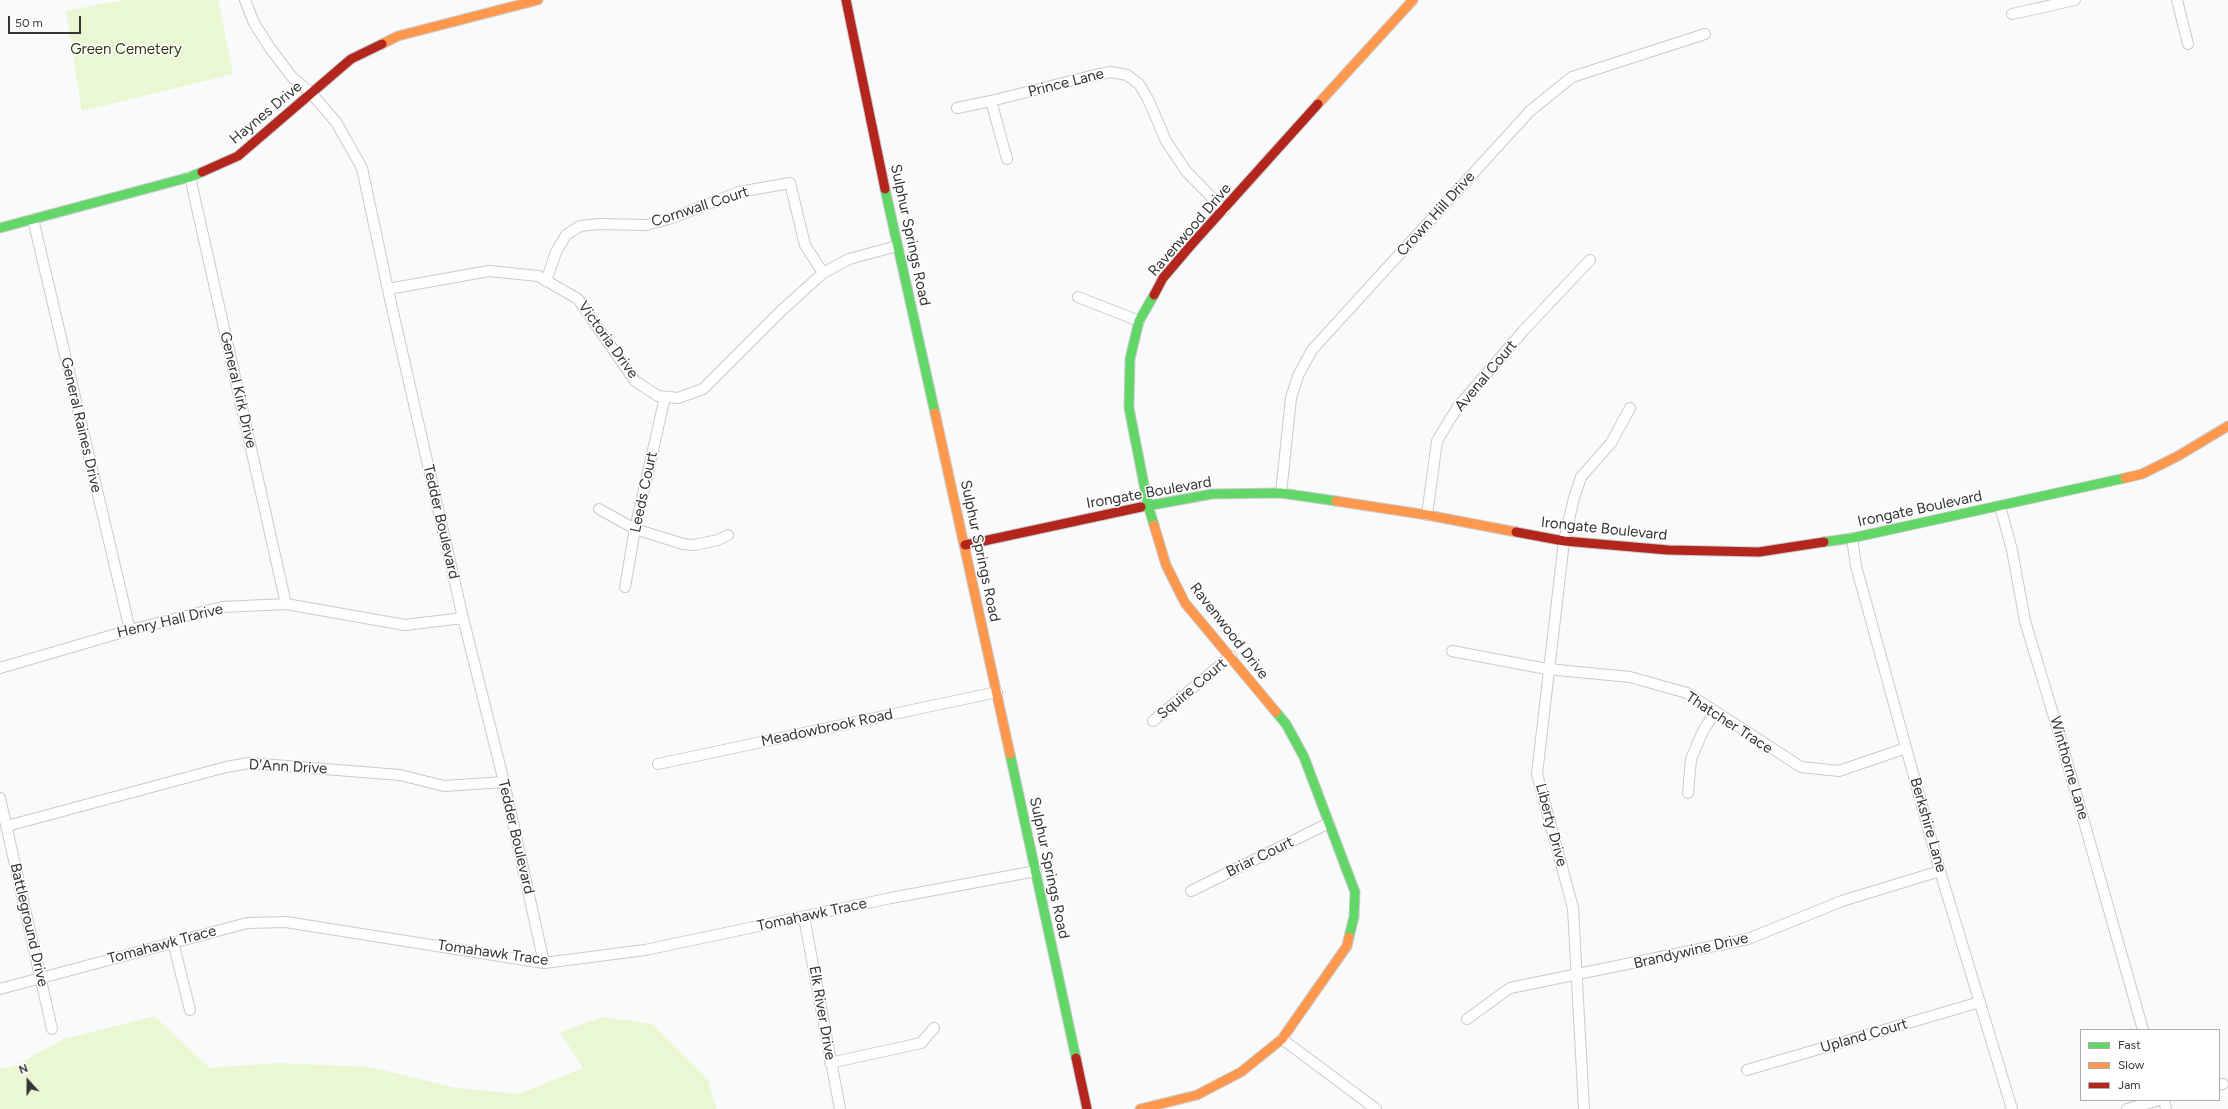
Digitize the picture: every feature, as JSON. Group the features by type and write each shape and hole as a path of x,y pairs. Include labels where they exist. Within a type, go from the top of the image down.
{"street":[{"name":"Tedder Boulevard","path":"245,0 254,23 270,48 292,77 311,93 336,122 362,168 463,618 504,782 544,963"},
{"name":"Haynes Drive","path":"0,228 190,177 238,156 352,59 398,36 538,0"},
{"name":"Sulphur Springs Road","path":"846,0 897,246 965,545 1087,1109"},
{"name":"Ravenwood Drive","path":"1140,1109 1197,1095 1241,1072 1282,1039 1346,946 1354,917 1355,892 1304,757 1286,724 1185,603 1166,565 1148,505 1130,408 1130,358 1139,321 1163,278 1412,0"},
{"path":"2012,14 2075,0"},
{"path":"2177,0 2188,44"},
{"name":"Crown Hill Drive","path":"1281,493 1292,398 1298,376 1312,350 1530,111 1572,77 1705,34"},
{"name":"Prince Lane","path":"957,108 991,102 1095,75 1111,72 1127,75 1139,84 1148,99 1166,141 1186,171 1224,210"},
{"path":"991,102 1006,159"},
{"name":"General Kirk Drive","path":"190,177 286,604"},
{"name":"Cornwall Court","path":"546,281 556,252 566,235 580,226 599,224 646,225 679,215 739,192 790,183 805,245 823,273"},
{"name":"General Raines Drive","path":"33,219 130,630"},
{"name":"Victoria Drive","path":"388,289 489,271 538,276 578,299 635,381 658,396 678,398 703,389 781,311 823,273 849,259 897,246"},
{"name":"Avenal Court","path":"1427,515 1437,442 1458,408 1524,330 1590,260"},
{"path":"1078,297 1139,321"},
{"name":"Leeds Court","path":"625,587 635,529 665,397"},
{"name":"Liberty Drive","path":"1584,1109 1574,908 1537,774 1547,669 1564,541 1581,477 1611,443 1630,408"},
{"name":"Irongate Boulevard","path":"965,545 1148,505 1212,494 1281,493 1427,515 1564,541 1668,550 1759,552 1852,538 2142,474 2178,456 2228,426"},
{"name":"Winthorne Lane","path":"2000,506 2012,550 2025,621 2060,737 2143,1029"},
{"path":"599,509 635,529 683,544 694,546 718,540 728,535"},
{"name":"Berkshire Lane","path":"1852,538 1856,566 1940,871 2012,1109"},
{"name":"Henry Hall Drive","path":"0,668 130,630 222,607 286,604 405,625 463,618"},
{"name":"Thatcher Trace","path":"1452,651 1547,669 1630,677 1687,693 1801,767 1839,771 1906,748"},
{"name":"Squire Court","path":"1153,721 1230,656"},
{"name":"Meadowbrook Road","path":"658,764 997,692"},
{"path":"1688,793 1691,759 1703,731 1715,712"},
{"name":"D'Ann Drive","path":"7,826 226,767 249,763 400,775 444,786 504,782"},
{"name":"Battleground Drive","path":"0,798 52,1029"},
{"name":"Briar Court","path":"1192,891 1330,823"},
{"name":"Brandywine Drive","path":"1467,1019 1510,988 1748,939 1842,901 1940,871"},
{"name":"Tomahawk Trace","path":"0,989 247,923 286,922 544,963 645,950 891,898 1036,872"},
{"name":"Elk River Drive","path":"804,917 830,1063 840,1109"},
{"path":"173,942 190,1010"},
{"name":"Upland Court","path":"1747,1070 1980,1002"},
{"path":"830,1063 921,1043 934,1028"},
{"path":"1282,1039 1376,1109"},
{"path":"2127,1109 2156,1101"}],"green space":[{"name":"Green Cemetery","path":"124,0 218,0 233,74 82,111 66,11"},
{"path":"154,1016 210,1068 276,1063 370,1067 456,1088 519,1094 583,1068 560,1032 603,1017 652,1024 708,1079 716,1109 0,1109 0,1069 13,1067 64,1039"}],"traffic: fast":[{"path":"0,228 190,177 202,172"},
{"path":"885,189 935,413"},
{"path":"1154,295 1139,321 1130,359 1129,408 1148,505 1154,525"},
{"path":"1824,542 1852,538 2125,478"},
{"path":"1141,507 1212,494 1281,493 1336,501"},
{"path":"1276,712 1286,724 1304,757 1355,892 1354,917 1349,937"},
{"path":"1010,754 1076,1058"}],"traffic: slow":[{"path":"382,44 398,36 538,0"},
{"path":"1318,104 1413,0"},
{"path":"935,413 1010,754"},
{"path":"2125,478 2142,474 2178,456 2228,426"},
{"path":"1336,501 1427,515 1516,532"},
{"path":"1154,525 1166,565 1185,603 1276,712"},
{"path":"1140,1109 1197,1095 1241,1072 1282,1039 1347,946 1349,937"}],"traffic: jam":[{"path":"846,0 885,189"},
{"path":"202,172 238,156 351,59 382,44"},
{"path":"1154,295 1163,278 1192,244 1318,104"},
{"path":"965,545 1141,507"},
{"path":"1516,532 1564,541 1668,550 1759,552 1824,542"},
{"path":"1076,1058 1087,1109"}]}
